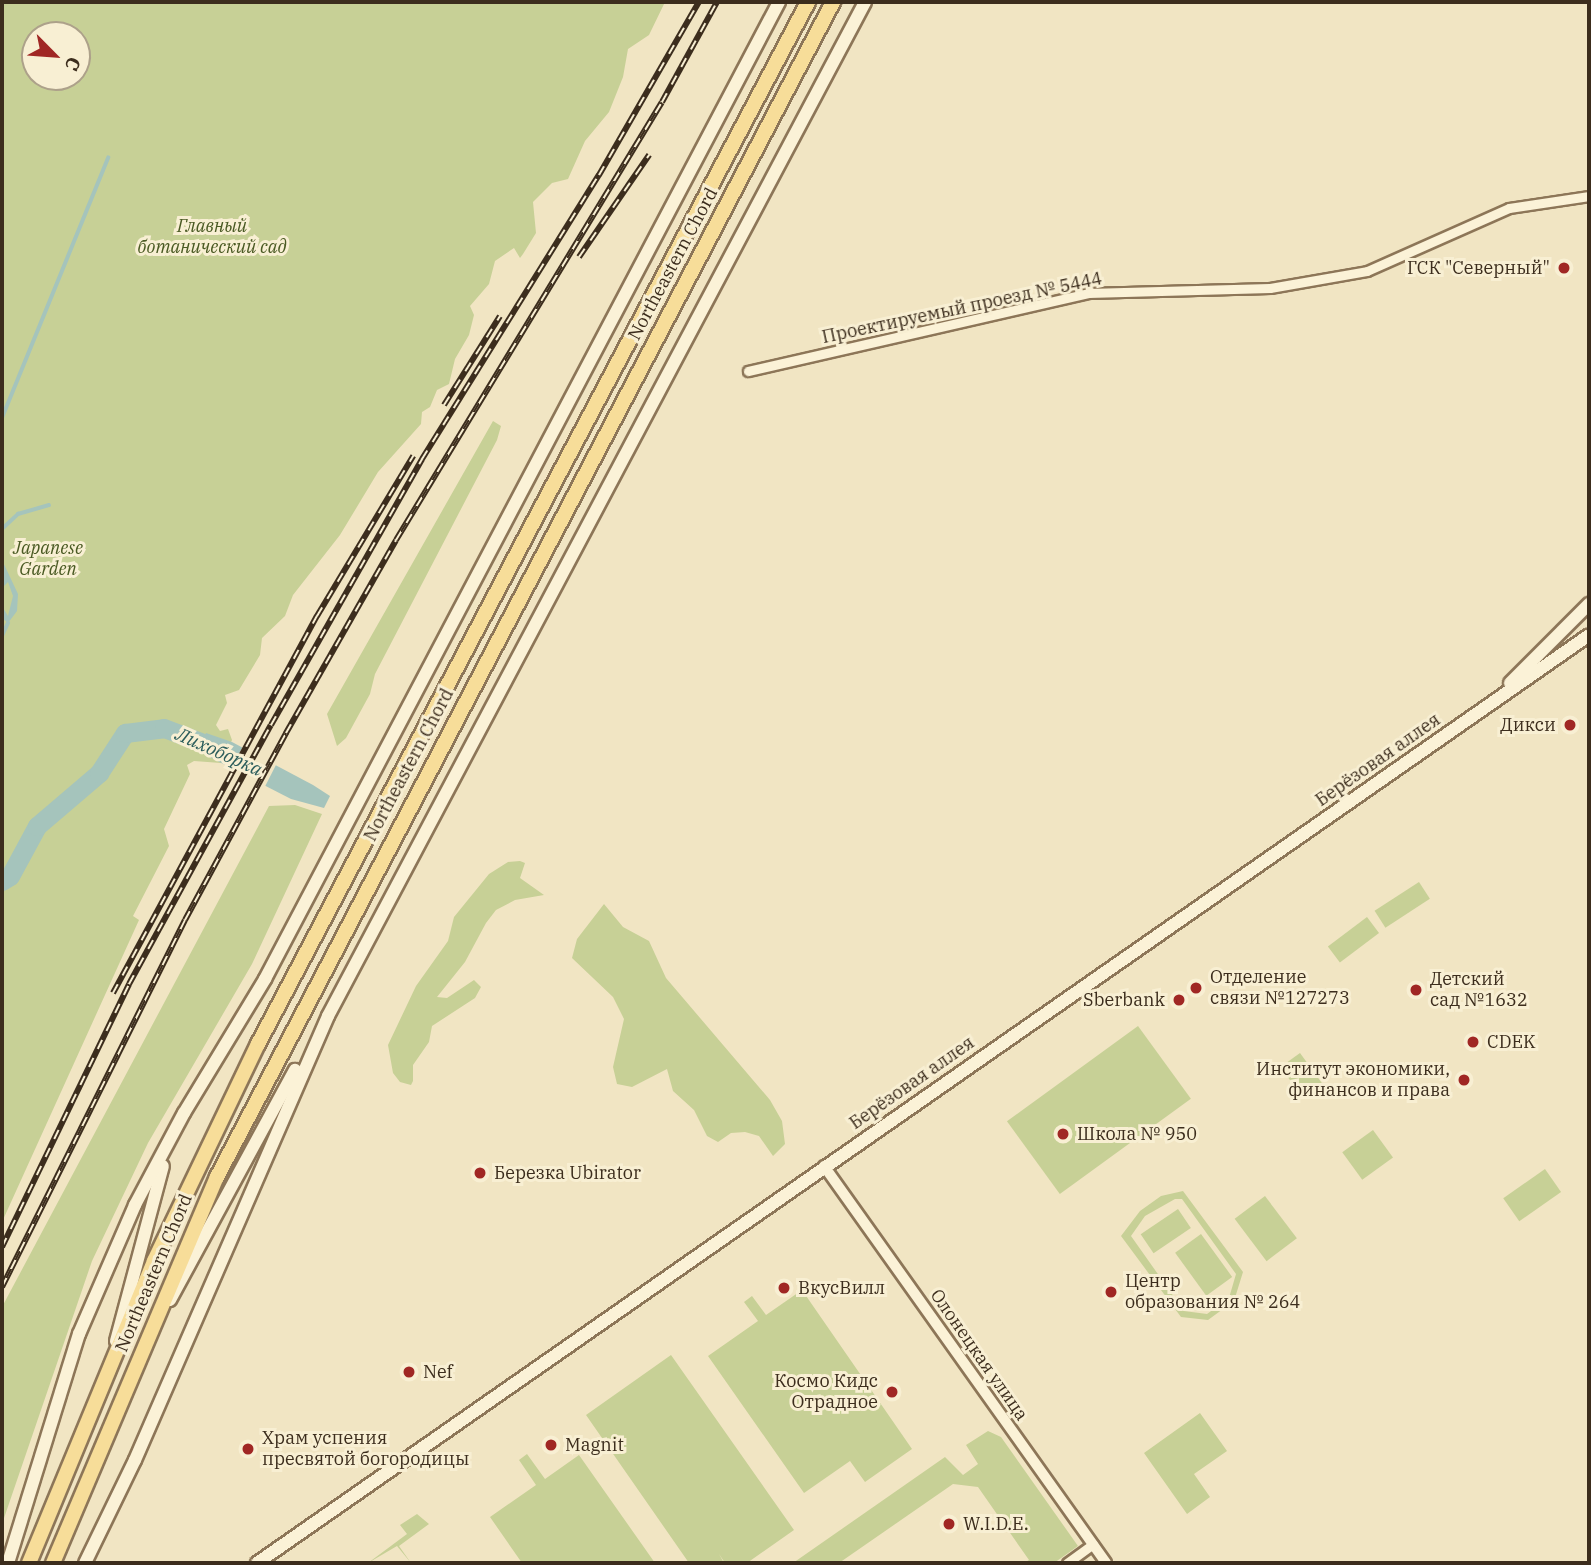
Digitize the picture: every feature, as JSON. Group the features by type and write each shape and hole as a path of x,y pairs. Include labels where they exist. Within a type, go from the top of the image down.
{"main road":[{"name":"Northeastern Chord","path":"29,1563 197,1167 808,2"},
{"name":"Northeastern Chord","path":"53,1563 139,1355 217,1177 411,802 833,2"},
{"path":"825,73 855,2"},
{"path":"139,1355 328,1016 825,73 865,2"},
{"path":"8,1563 84,1321 135,1205 184,1113 265,979 778,5"},
{"path":"1488,706 1589,604"},
{"name":"Берёзовая аллея","path":"257,1563 1589,635"},
{"path":"85,1563 135,1460 328,1016"},
{"path":"108,1373 155,1185 184,1113"}],"street":[{"name":"Проектируемый проезд № 5444","path":"748,371 1088,293 1270,288 1367,271 1509,208 1589,196"},
{"name":"Олонецкая улица","path":"824,1166 1106,1563"},
{"path":"1067,1563 1093,1544"}],"green space":[{"name":"Главный ботанический сад","path":"2,2 665,2 649,35 628,49 623,77 609,112 585,141 568,179 552,183 533,202 536,233 523,254 520,258 514,248 495,261 489,284 470,306 474,315 469,335 455,359 449,384 437,390 430,407 422,412 421,424 378,472 340,535 293,595 285,616 262,638 260,655 239,690 225,695 227,703 216,725 220,731 228,729 232,740 221,763 194,761 187,765 190,774 164,829 169,846 133,916 139,920 2,1222"},
{"path":"493,421 501,426 497,440 375,674 370,694 346,738 337,746 327,714"},
{"path":"295,805 322,814 252,964 148,1143 92,1261 2,1524 2,1307 269,806"},
{"path":"508,862 525,863 520,878 544,895 515,900 496,910 465,962 437,997 447,998 474,980 481,987 475,998 432,1026 429,1042 413,1065 411,1085 400,1082 393,1073 388,1045 416,986 448,941 454,917 489,874"},
{"path":"1419,882 1430,899 1385,928 1375,911"},
{"path":"604,904 623,927 649,941 666,978 770,1100 782,1121 785,1144 773,1156 759,1136 745,1132 731,1133 718,1142 707,1136 694,1110 673,1091 667,1069 632,1087 617,1084 613,1067 624,1019 613,997 572,958 577,939"},
{"path":"1367,917 1379,933 1340,962 1328,946"},
{"path":"1138,1026 1191,1099 1060,1194 1007,1121"},
{"path":"1300,1053 1323,1085 1304,1099 1281,1067"},
{"path":"1373,1130 1393,1158 1362,1180 1342,1152"},
{"path":"1545,1169 1561,1192 1519,1221 1503,1198"},
{"path":"1183,1191 1243,1272 1234,1301 1208,1320 1181,1317 1121,1236 1140,1211 1161,1196","holes":["1175,1199 1182,1199 1236,1274 1229,1298 1207,1314 1184,1311 1131,1236 1145,1216"]},
{"path":"1265,1196 1297,1238 1267,1261 1235,1219"},
{"path":"1178,1209 1191,1228 1154,1253 1141,1234"},
{"path":"1201,1234 1232,1277 1206,1296 1175,1253"},
{"path":"802,1290 912,1449 865,1482 850,1461 804,1493 708,1356 758,1321 744,1302 752,1296 766,1315"},
{"path":"671,1355 794,1530 747,1563 725,1563 719,1554 724,1563 689,1563 586,1415"},
{"path":"1200,1413 1227,1451 1194,1474 1210,1497 1187,1514 1144,1453"},
{"path":"988,1431 1001,1437 1078,1546 1054,1563 1024,1563 1029,1560 978,1487 953,1484 839,1563 793,1563 945,1457 963,1475 978,1464 966,1445"},
{"path":"527,1454 545,1479 579,1455 655,1563 522,1563 490,1517 536,1485 519,1460"},
{"path":"417,1514 429,1524 399,1546 411,1563 397,1546 368,1563 407,1534 400,1525"}],"water":[{"path":"2,560 18,594 17,611 8,623 2,618 2,606 8,616 13,596 8,582 2,588"},
{"path":"206,733 232,742 313,785 330,796 324,808 291,799 198,751"}],"pier":[{"path":"244,744 278,761 264,788 230,771"}],"waterway":[{"path":"2,418 108,158"},
{"path":"2,529 18,514 49,505"},
{"path":"2,636 8,623"},
{"name":"Лихоборка","path":"2,881 10,876 37,826 99,773 125,733 164,728 224,751"}],"railway":[{"path":"2,1247 129,984 271,725 422,459 599,175 699,2"},
{"path":"2,1287 185,920 286,733 396,540 662,102 717,2"},
{"path":"579,257 649,155"},
{"path":"444,405 500,316"},
{"path":"113,993 317,616 413,456"}],"place":[{"name":"ГСК \"Северный\"","path":"1564,268"},
{"name":"Дикси","path":"1570,725"},
{"name":"Отделение связи №127273","path":"1196,988"},
{"name":"Детский сад №1632","path":"1416,990"},
{"name":"Sberbank","path":"1179,1000"},
{"name":"CDEK","path":"1473,1042"},
{"name":"Институт экономики, финансов и права","path":"1464,1080"},
{"name":"Школа № 950","path":"1063,1134"},
{"name":"Березка Ubirator","path":"480,1173"},
{"name":"ВкусВилл","path":"784,1288"},
{"name":"Центр образования № 264","path":"1111,1292"},
{"name":"Nef","path":"409,1372"},
{"name":"Космо Кидс Отрадное","path":"892,1392"},
{"name":"Magnit","path":"551,1445"},
{"name":"Храм успения пресвятой богородицы","path":"248,1449"},
{"name":"W.I.D.E.","path":"949,1524"}],"park label":[{"name":"Japanese Garden","path":"48,559"}]}
